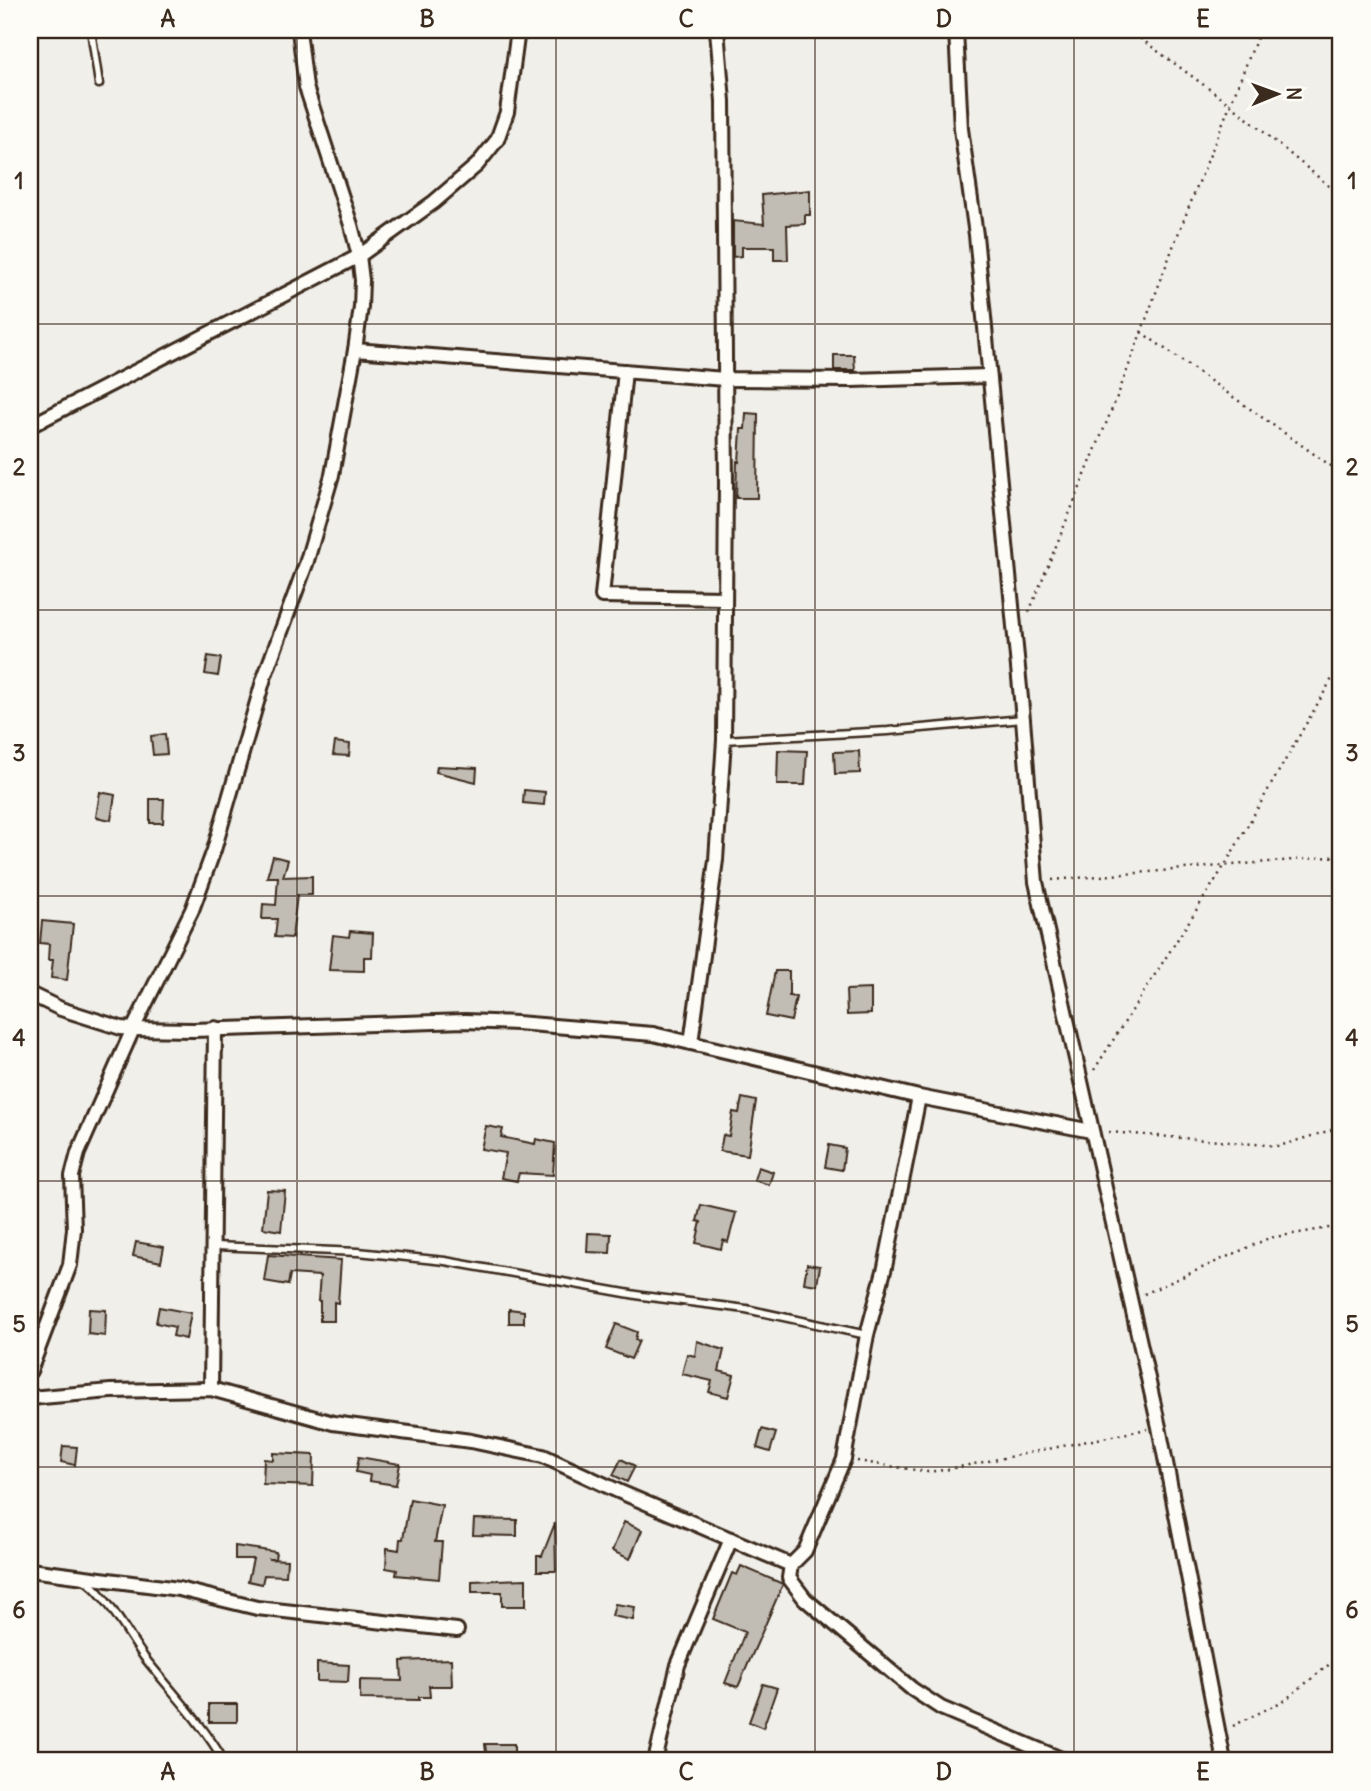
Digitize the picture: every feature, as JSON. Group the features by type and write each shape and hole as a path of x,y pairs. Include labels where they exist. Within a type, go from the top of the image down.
{"street":[{"path":"30,1371 70,1265 74,1229 72,1176 79,1153 134,1029 192,910 214,850 264,678 323,513 355,350 362,293 359,256 306,87 299,30"},
{"path":"33,424 359,256 435,202 477,165 497,141 507,112 518,30"},
{"path":"691,1043 716,860 724,740 723,101 717,30"},
{"path":"956,30 961,129 976,235 1023,719 1036,882 1159,1427 1224,1761"},
{"path":"355,350 724,379 865,380 989,376"},
{"path":"625,371 602,596 725,598"},
{"path":"30,994 61,1009 121,1028 134,1029 193,1030 491,1022 653,1034 919,1097 1091,1131"},
{"path":"211,1389 215,1028"},
{"path":"919,1097 885,1267 867,1335 844,1459 805,1551 791,1565 789,1578 794,1588 912,1689 941,1708 1066,1761"},
{"path":"30,1398 111,1391 211,1389 333,1423 471,1441 543,1456 791,1565"},
{"path":"655,1761 678,1665 731,1539"},
{"path":"30,1570 179,1589 257,1608 457,1630"}],"lane":[{"path":"91,30 99,84"},
{"path":"30,402 33,424"},
{"path":"724,740 888,731 1023,719"},
{"path":"214,1245 358,1252 445,1261 642,1296 746,1309 867,1335"},
{"path":"79,1578 97,1591 224,1761"}],"path":[{"path":"1129,30 1231,105 1341,196"},
{"path":"1026,620 1260,30"},
{"path":"1141,332 1341,473"},
{"path":"1082,1089 1225,865 1341,663"},
{"path":"1036,882 1341,856"},
{"path":"1091,1131 1279,1146 1341,1128"},
{"path":"1130,1300 1269,1238 1341,1226"},
{"path":"844,1459 928,1472 944,1471 1159,1427"},
{"path":"1219,1733 1285,1700 1341,1655"}],"building":[{"path":"810,190 810,215 805,215 805,224 787,225 788,260 774,260 774,247 742,247 742,256 733,257 733,221 764,224 762,195"},
{"path":"834,355 854,355 855,370 834,370"},
{"path":"746,413 758,414 757,498 736,498 737,461 739,462 741,429 745,429"},
{"path":"208,656 221,658 218,676 205,674"},
{"path":"165,734 167,754 153,755 151,736"},
{"path":"335,742 350,744 349,756 333,755"},
{"path":"778,750 807,751 805,785 777,785"},
{"path":"859,751 860,773 835,774 834,752"},
{"path":"437,766 477,768 476,782 436,772"},
{"path":"524,790 545,792 544,805 523,803"},
{"path":"100,792 115,795 111,820 96,817"},
{"path":"150,799 164,799 163,823 150,823"},
{"path":"273,856 288,860 283,877 312,876 312,895 297,895 292,938 275,937 277,919 262,919 263,904 276,905 278,877 267,877"},
{"path":"42,921 73,924 67,980 51,978 53,960 48,960 49,944 40,943"},
{"path":"350,931 373,933 372,957 364,957 364,971 329,970 333,935 349,937"},
{"path":"775,971 789,971 789,996 796,997 791,1021 766,1016"},
{"path":"871,989 871,1014 847,1015 846,990"},
{"path":"742,1098 756,1101 748,1155 720,1151 723,1135 729,1136 733,1112 739,1113"},
{"path":"486,1126 503,1129 501,1137 535,1144 536,1139 555,1143 553,1175 519,1173 517,1181 501,1178 506,1153 481,1149"},
{"path":"829,1145 845,1148 842,1170 825,1167"},
{"path":"758,1167 773,1172 769,1185 754,1180"},
{"path":"267,1190 285,1191 281,1231 263,1228"},
{"path":"701,1205 736,1213 728,1242 723,1240 721,1249 696,1243 701,1222 697,1221"},
{"path":"588,1233 611,1234 610,1253 587,1252"},
{"path":"136,1242 164,1247 161,1262 133,1256"},
{"path":"268,1255 341,1260 338,1303 334,1302 334,1321 320,1321 320,1276 290,1274 288,1285 264,1281"},
{"path":"807,1264 820,1266 817,1285 804,1283"},
{"path":"159,1307 191,1313 186,1339 173,1336 175,1327 156,1323"},
{"path":"89,1309 106,1310 105,1336 88,1334"},
{"path":"509,1309 524,1311 524,1323 509,1323"},
{"path":"616,1324 637,1332 635,1340 639,1341 631,1359 606,1349"},
{"path":"697,1341 724,1350 719,1371 734,1375 728,1397 709,1392 712,1381 682,1374 687,1354 695,1356"},
{"path":"762,1429 776,1433 770,1452 757,1448"},
{"path":"63,1446 77,1447 75,1465 61,1462"},
{"path":"273,1453 314,1455 313,1486 263,1484 264,1459 273,1460"},
{"path":"359,1457 400,1464 396,1485 369,1481 370,1475 356,1472"},
{"path":"621,1459 635,1466 627,1482 613,1475"},
{"path":"410,1499 442,1505 435,1542 442,1542 439,1579 396,1575 397,1570 386,1568 387,1548 399,1550 400,1539 403,1539"},
{"path":"474,1519 517,1520 517,1536 473,1535"},
{"path":"624,1522 642,1530 630,1559 612,1551"},
{"path":"555,1523 556,1571 537,1571 537,1556 542,1556"},
{"path":"235,1546 276,1552 275,1559 268,1559 287,1560 286,1576 264,1575 262,1584 248,1581 253,1559 235,1559"},
{"path":"741,1566 783,1584 738,1687 725,1683 745,1632 713,1619 732,1573 737,1575"},
{"path":"526,1579 526,1606 502,1606 502,1592 472,1592 472,1581"},
{"path":"615,1604 635,1607 633,1620 612,1616"},
{"path":"451,1659 452,1686 429,1686 430,1697 419,1697 419,1700 360,1699 360,1680 402,1681 401,1661"},
{"path":"317,1663 349,1665 348,1682 317,1681"},
{"path":"763,1684 777,1688 763,1728 749,1722"},
{"path":"209,1704 237,1704 237,1722 209,1722"},
{"path":"485,1744 514,1744 514,1759 487,1760"}]}
